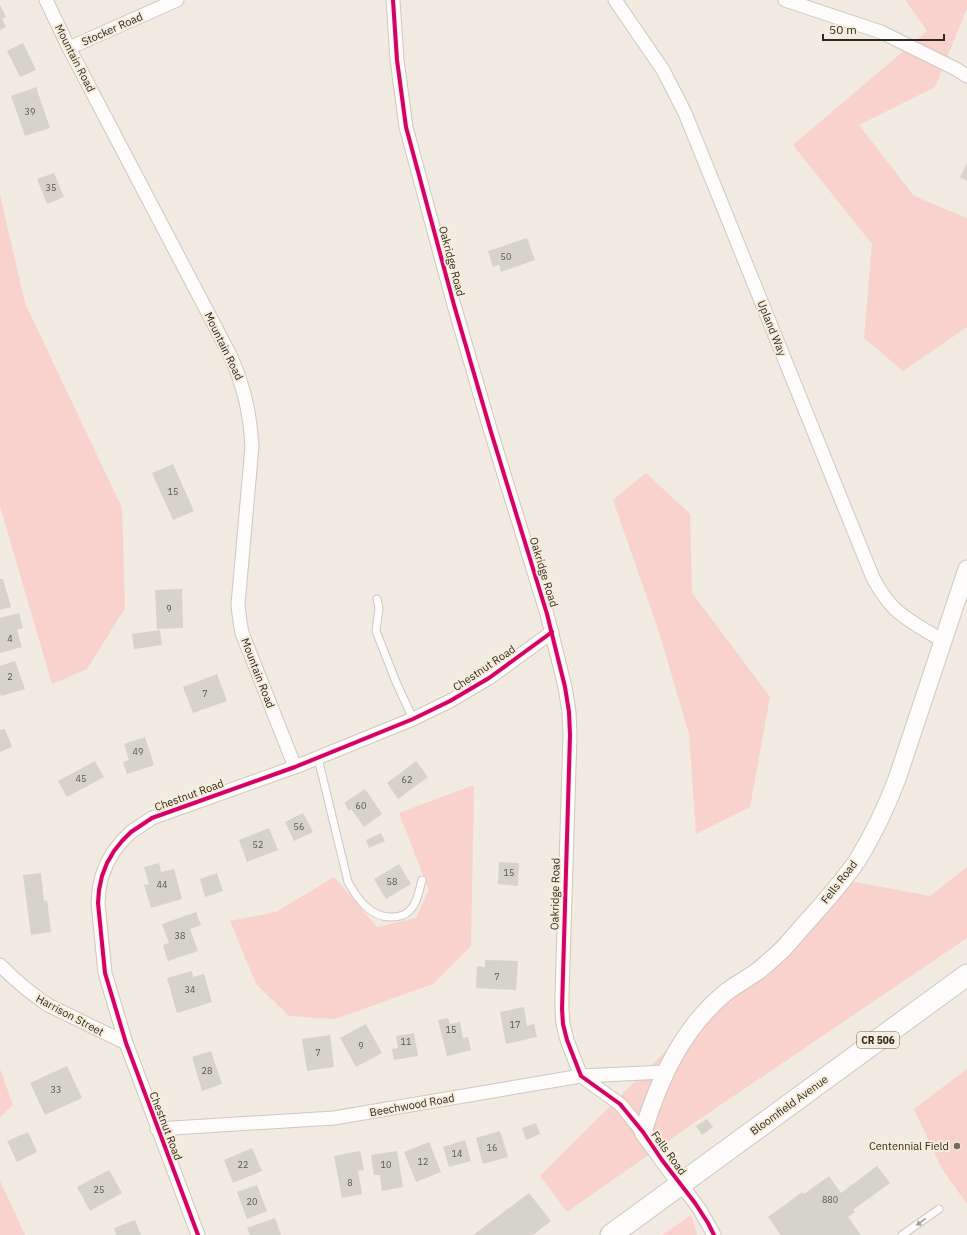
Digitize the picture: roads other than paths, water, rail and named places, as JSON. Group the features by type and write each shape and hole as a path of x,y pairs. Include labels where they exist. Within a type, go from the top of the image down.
{"main road":[{"name":"Bloomfield Avenue","path":"611,1235 967,975"}],"street":[{"name":"Mountain Road","path":"46,0 230,355 244,389 251,426 252,446 238,605 240,622 246,644 295,767"},
{"name":"Stocker Road","path":"70,48 177,0"},
{"name":"Oakridge Road","path":"393,0 397,60 406,127 454,305 552,632 565,687 569,712 570,736 562,1010 563,1024 567,1040 581,1076"},
{"name":"Upland Way","path":"615,0 663,70 685,113 873,578 880,591 895,609 943,641"},
{"path":"785,0 881,32 956,69 967,76"},
{"name":"Fells Road","path":"681,1184 643,1132 651,1105 666,1072 682,1040 695,1023 726,992 758,971 783,949 830,896 857,861 888,801 897,779 967,569"},
{"name":"Chestnut Road","path":"198,1235 126,1043 105,973 98,903 102,876 114,851 131,832 152,818 318,758 413,719 450,701 488,678 552,632"},
{"name":"Harrison Street","path":"0,965 17,983 42,1001 126,1043"},
{"name":"Beechwood Road","path":"157,1129 334,1118 581,1076 666,1072"},
{"path":"581,1076 620,1104 643,1132"},
{"path":"681,1184 704,1216 714,1235"}],"lane":[{"path":"377,599 379,608 376,631 396,682 413,719"},
{"path":"318,758 348,882 356,897 367,908 377,914 388,917 400,917 409,911 417,898 422,880"},
{"path":"902,1235 939,1209"}],"place":[{"name":"Centennial Field","path":"957,1146"}]}
